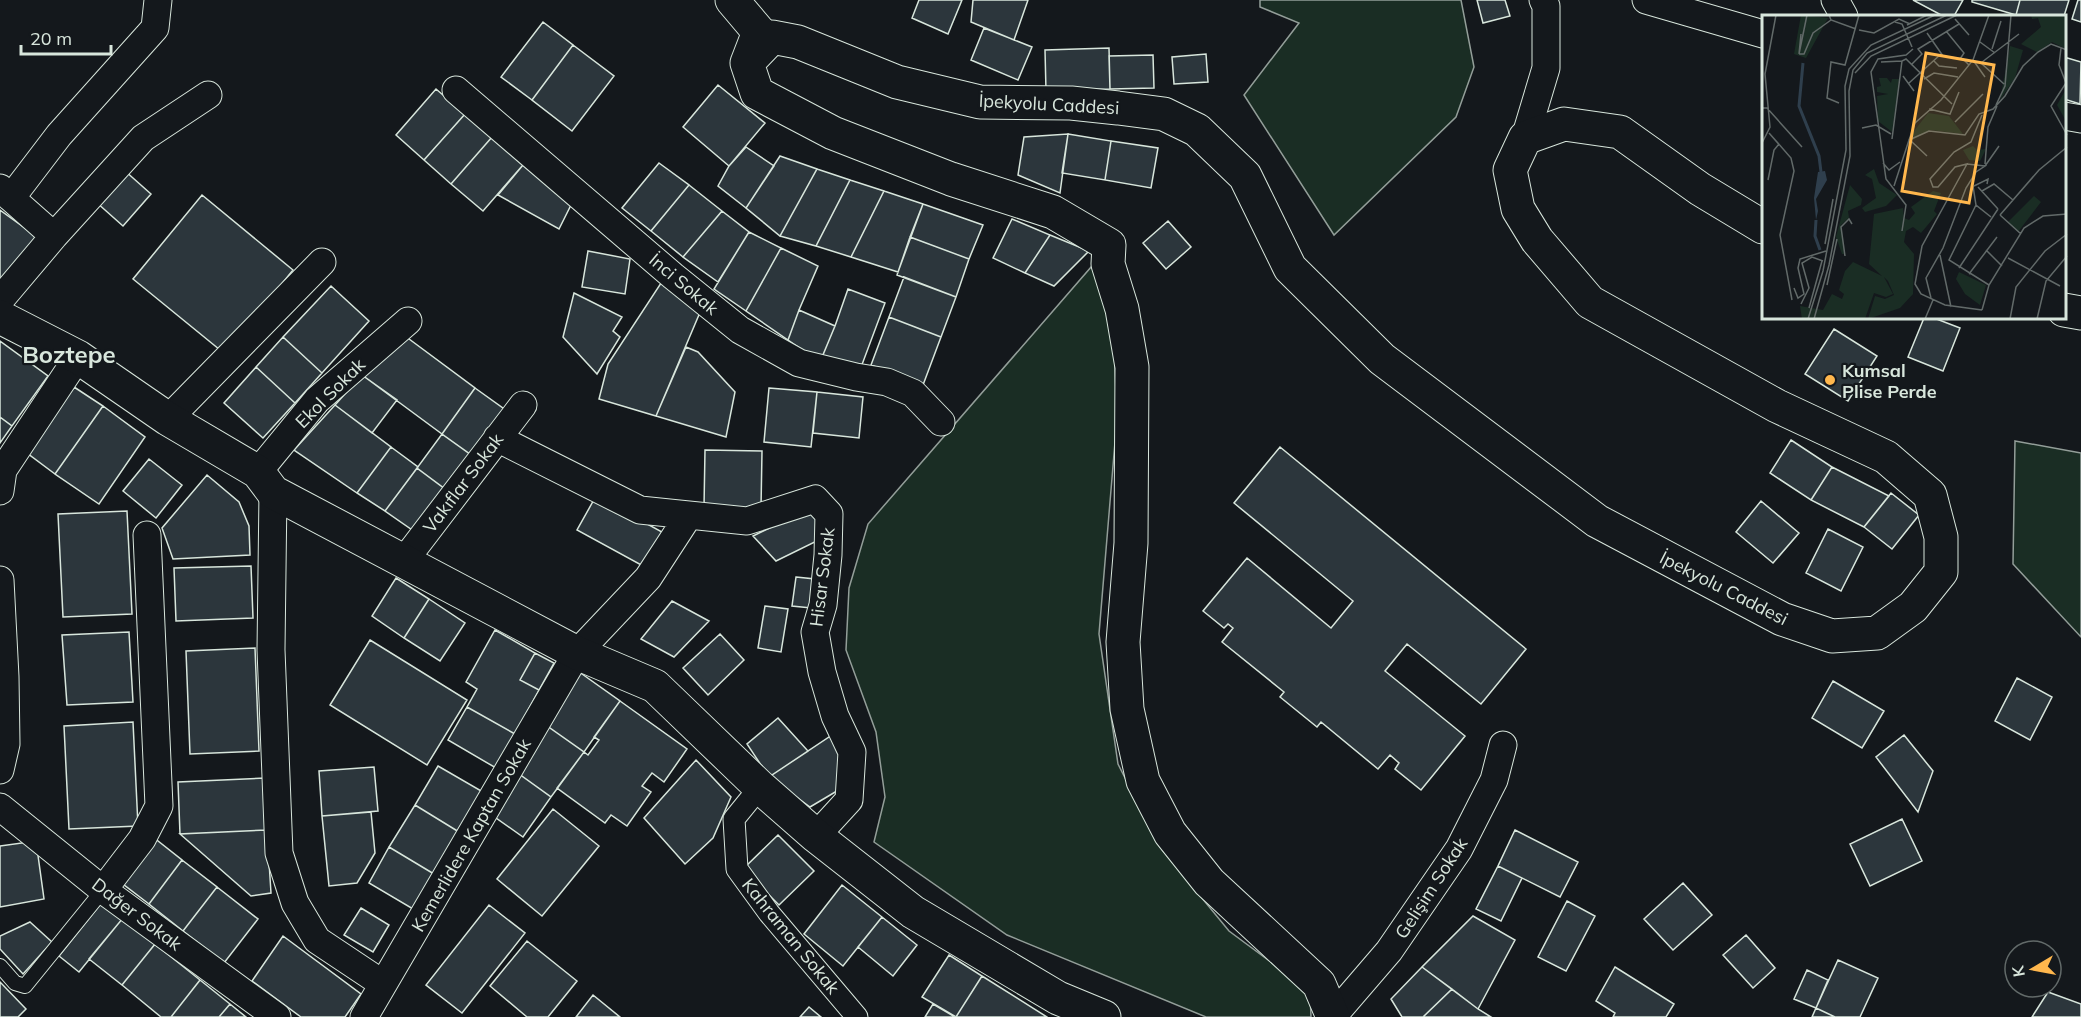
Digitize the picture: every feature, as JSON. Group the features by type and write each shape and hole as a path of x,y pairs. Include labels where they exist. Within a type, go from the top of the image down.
{"street":[{"path":"54,236 5,193 154,28 158,0"},
{"path":"732,0 759,32 747,63 757,93 833,133 951,179 1053,212 1109,245 1108,264 1122,309 1132,367 1131,543 1123,642 1127,709 1143,781 1170,833 1209,882 1270,936 1319,984 1334,1016"},
{"path":"1525,138 1546,68 1546,6 1543,0"},
{"path":"1646,0 1762,34"},
{"path":"1835,0 1843,15"},
{"name":"İpekyolu Caddesi","path":"747,63 772,37 798,42 897,82 980,102 1071,103 1164,114 1197,130 1245,176 1290,268 1382,359 1597,521 1782,619 1832,636 1877,633 1913,608 1941,572 1941,537 1930,495 1886,457 1777,406 1590,302 1537,240 1518,209 1510,170 1525,138"},
{"name":"İnci Sokak","path":"456,90 673,276 740,330 799,363 887,382 913,393 941,422"},
{"path":"0,300 54,236 143,138 208,95"},
{"path":"2066,116 2081,119"},
{"path":"1525,138 1564,124 1620,132 1700,189 1762,226"},
{"path":"168,419 322,262"},
{"path":"2066,310 2081,314"},
{"path":"0,317 78,357 266,482 404,561 578,653 655,686 760,787 816,836 913,912 1058,998 1104,1017"},
{"name":"Ekol Sokak","path":"266,482 318,400 408,321"},
{"path":"0,490 3,470 78,357"},
{"name":"Vakıflar Sokak","path":"404,561 524,405"},
{"name":"Hisar Sokak","path":"497,438 640,510 747,521 815,499 829,514 823,605 815,632 822,672 835,716 852,752 849,800 816,836"},
{"path":"266,482 279,853 295,903 317,940 383,984"},
{"name":"Kemerlidere Kaptan Sokak","path":"364,1017 578,653 648,578 690,515"},
{"path":"103,890 142,839 159,806 147,535"},
{"path":"0,580 6,699 6,744 0,770"},
{"name":"Gelişim Sokak","path":"1334,1016 1389,951 1459,849 1494,780 1503,746"},
{"name":"Kahraman Sokak","path":"760,787 734,819 737,869 769,913 857,1017"},
{"name":"Dağer Sokak","path":"0,807 103,890 277,1017"}],"lane":[{"path":"0,966 15,983 25,986 103,890"}],"green space":[{"path":"1260,0 1461,0 1474,67 1456,117 1334,235 1244,95 1299,23 1260,7"},
{"path":"1092,266 1113,318 1117,418 1099,634 1118,764 1160,847 1229,931 1310,991 1311,1017 1206,1017 1007,935 874,842 885,797 876,732 846,650 849,588 868,524"},
{"path":"2015,441 2081,453 2081,637 2013,564"}],"building":[{"path":"919,0 962,0 948,34 912,18"},
{"path":"973,0 1028,0 1014,40 971,22"},
{"path":"1477,0 1505,0 1510,16 1483,23"},
{"path":"1913,0 1963,0 1955,15 1941,15"},
{"path":"1972,0 2020,0 2016,15 1972,2"},
{"path":"2020,0 2069,0 2064,15 2016,15"},
{"path":"2078,0 2081,0 2081,22 2072,19"},
{"path":"543,22 573,45 532,100 501,77"},
{"path":"984,28 1032,47 1018,80 971,60"},
{"path":"573,45 614,76 572,131 532,100"},
{"path":"1109,48 1110,89 1046,91 1045,50"},
{"path":"1206,54 1208,82 1174,84 1172,57"},
{"path":"1153,55 1154,88 1110,89 1109,56"},
{"path":"2066,58 2081,62 2080,104 2066,100"},
{"path":"718,85 765,123 729,166 683,127"},
{"path":"436,89 465,114 424,160 396,135"},
{"path":"465,114 492,137 451,184 424,160"},
{"path":"1068,134 1111,141 1105,180 1062,173"},
{"path":"1068,134 1060,193 1018,175 1024,137"},
{"path":"492,137 523,165 483,211 451,184"},
{"path":"1111,141 1158,148 1151,188 1105,180"},
{"path":"746,147 774,166 746,208 718,186 729,166"},
{"path":"780,156 817,169 780,236 746,208"},
{"path":"659,163 689,185 651,231 622,208"},
{"path":"523,165 573,201 559,229 498,195"},
{"path":"817,169 850,180 816,246 780,236"},
{"path":"124,170 151,194 123,226 96,202"},
{"path":"850,180 884,191 851,257 816,246"},
{"path":"689,185 722,211 683,257 651,231"},
{"path":"884,191 923,204 898,272 851,257"},
{"path":"202,195 293,270 225,354 133,279"},
{"path":"923,204 983,225 969,259 910,237"},
{"path":"0,210 40,239 0,285"},
{"path":"722,211 749,232 718,282 683,257"},
{"path":"1012,219 1050,235 1025,273 993,258"},
{"path":"1168,221 1191,247 1166,269 1143,243"},
{"path":"749,232 781,248 746,311 714,289"},
{"path":"1050,235 1089,251 1054,286 1025,273"},
{"path":"910,237 969,259 956,297 897,275"},
{"path":"781,248 818,266 788,340 746,311"},
{"path":"588,251 630,259 625,294 582,287"},
{"path":"904,277 956,297 941,337 889,317"},
{"path":"663,280 701,310 656,416 599,399 608,364"},
{"path":"331,286 369,321 322,373 283,337"},
{"path":"848,289 885,303 860,370 820,362"},
{"path":"574,293 622,317 613,331 620,337 597,374 563,337"},
{"path":"799,310 835,326 820,362 788,340"},
{"path":"889,317 941,337 923,385 871,365"},
{"path":"1923,320 1939,320 1960,328 1943,371 1908,357"},
{"path":"1834,329 1877,356 1848,401 1805,374"},
{"path":"401,333 475,388 442,434 362,375"},
{"path":"283,337 322,373 295,403 256,367"},
{"path":"0,341 48,376 12,426 0,417"},
{"path":"686,347 698,352 735,392 726,437 656,416"},
{"path":"256,367 295,403 263,438 224,403"},
{"path":"362,375 397,400 372,433 335,405"},
{"path":"74,387 103,406 55,474 27,453"},
{"path":"475,388 507,411 474,457 442,434"},
{"path":"769,388 817,392 811,447 764,442"},
{"path":"817,392 863,397 859,438 813,433"},
{"path":"335,405 391,447 357,493 294,450"},
{"path":"103,406 145,437 99,504 55,474"},
{"path":"0,417 12,426 0,443"},
{"path":"442,434 474,457 449,492 417,468"},
{"path":"1791,440 1832,467 1811,500 1770,473"},
{"path":"391,447 418,467 385,511 357,493"},
{"path":"1280,447 1526,649 1481,704 1407,644 1385,671 1465,736 1421,790 1395,769 1399,763 1390,755 1378,769 1321,722 1317,727 1280,697 1284,692 1222,642 1233,628 1228,624 1224,628 1203,611 1247,558 1331,628 1353,601 1234,503"},
{"path":"705,450 762,451 761,508 704,507"},
{"path":"149,459 182,485 156,518 123,491"},
{"path":"1832,467 1889,496 1864,527 1811,500"},
{"path":"417,468 449,492 418,534 385,511"},
{"path":"207,475 239,502 249,526 250,555 173,559 162,528"},
{"path":"1891,493 1919,515 1892,549 1864,527"},
{"path":"596,496 662,532 643,566 577,530"},
{"path":"1761,501 1799,533 1773,563 1736,532"},
{"path":"810,508 825,537 776,561 753,536"},
{"path":"127,511 132,614 63,617 58,514"},
{"path":"1828,529 1863,547 1841,591 1806,573"},
{"path":"251,566 253,618 176,621 174,568"},
{"path":"796,577 815,579 811,608 792,606"},
{"path":"396,578 429,599 404,638 372,616"},
{"path":"429,599 465,623 440,661 404,638"},
{"path":"672,601 709,621 674,657 641,639"},
{"path":"765,606 788,609 781,652 758,648"},
{"path":"495,630 535,653 520,680 539,690 515,734 467,707 477,689 466,682"},
{"path":"129,632 133,702 67,705 62,635"},
{"path":"720,634 744,660 708,695 683,668"},
{"path":"370,640 467,700 427,765 330,705"},
{"path":"255,648 259,751 190,754 186,651"},
{"path":"535,653 554,663 539,690 520,680"},
{"path":"575,669 620,701 584,752 543,723"},
{"path":"2017,678 2052,697 2030,740 1995,721"},
{"path":"1833,681 1884,711 1862,748 1812,718"},
{"path":"620,701 687,749 664,782 652,773 642,786 651,792 627,826 611,815 605,823 557,788 584,752 588,755 599,740 594,737"},
{"path":"467,707 515,734 496,768 448,740"},
{"path":"778,718 808,751 769,777 747,744"},
{"path":"133,722 138,826 69,829 64,726"},
{"path":"543,723 584,752 551,797 515,771"},
{"path":"838,731 847,785 810,807 769,777"},
{"path":"1904,735 1933,771 1918,812 1876,757"},
{"path":"696,760 731,797 713,838 685,864 644,818"},
{"path":"438,766 483,792 459,832 415,805"},
{"path":"374,767 378,811 322,816 319,771"},
{"path":"515,771 551,797 523,837 489,813"},
{"path":"265,778 267,830 180,834 178,782"},
{"path":"415,805 459,832 434,874 389,847"},
{"path":"553,809 599,846 542,916 497,879"},
{"path":"371,812 375,853 357,883 329,886 322,816"},
{"path":"1902,819 1922,861 1870,886 1850,844"},
{"path":"267,830 271,893 251,896 180,834"},
{"path":"1515,830 1578,862 1560,897 1498,866"},
{"path":"778,835 814,871 779,905 743,869"},
{"path":"153,837 182,860 149,904 119,881"},
{"path":"36,841 44,899 0,907 0,846"},
{"path":"389,847 434,874 413,909 369,883"},
{"path":"182,860 217,887 183,931 149,904"},
{"path":"1498,866 1522,878 1501,921 1476,909"},
{"path":"1683,883 1712,915 1673,950 1644,919"},
{"path":"842,885 882,917 843,966 804,934"},
{"path":"217,887 258,919 224,963 183,931"},
{"path":"1567,901 1595,916 1566,971 1538,957"},
{"path":"102,902 123,918 79,972 59,956"},
{"path":"489,905 525,933 462,1013 426,985"},
{"path":"361,908 389,925 373,952 344,935"},
{"path":"1473,916 1515,940 1478,1009 1422,967"},
{"path":"882,917 917,945 893,976 858,947"},
{"path":"123,918 155,944 122,985 89,959"},
{"path":"30,922 52,942 23,974 0,949 0,936"},
{"path":"1746,935 1775,968 1753,988 1723,955"},
{"path":"283,936 361,994 345,1017 301,1017 252,981"},
{"path":"527,941 577,981 548,1017 527,1017 490,986"},
{"path":"155,944 200,980 171,1017 161,1017 122,985"},
{"path":"949,955 982,976 956,1017 922,997"},
{"path":"1838,960 1878,978 1860,1017 1835,1017 1816,1008"},
{"path":"1422,967 1452,989 1423,1017 1402,1017 1391,999"},
{"path":"1615,967 1674,1004 1666,1017 1613,1017 1615,1013 1596,1001"},
{"path":"1807,970 1828,980 1816,1008 1794,999"},
{"path":"982,976 1047,1017 956,1017"},
{"path":"200,980 230,1004 219,1017 171,1017"},
{"path":"0,982 26,1009 18,1017 0,1017"},
{"path":"1452,989 1478,1009 1491,1017 1423,1017"},
{"path":"593,995 620,1017 576,1017"},
{"path":"2063,997 2081,1004 2081,1017 2032,1017 2044,999"},
{"path":"230,1004 246,1017 219,1017"},
{"path":"933,1004 955,1017 925,1017"},
{"path":"809,1007 821,1017 800,1017"},
{"path":"1816,1008 1835,1017 1812,1017"}],"place":[{"name":"Kumsal Plise Perde","path":"1830,380"}],"district":[{"name":"Boztepe","path":"69,354"}]}
